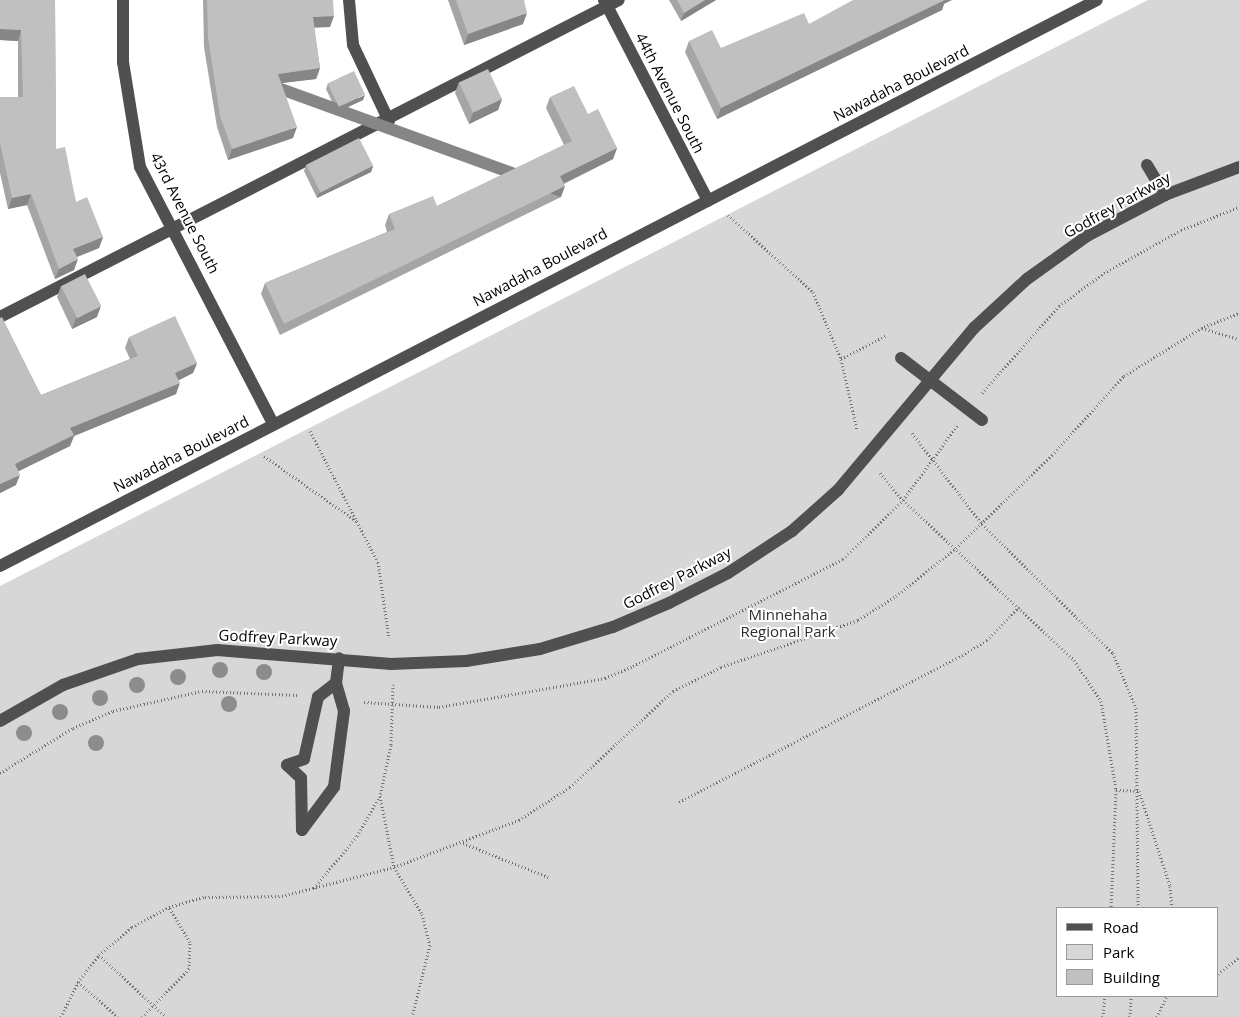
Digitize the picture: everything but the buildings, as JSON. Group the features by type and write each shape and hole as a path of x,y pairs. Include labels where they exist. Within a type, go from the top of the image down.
{"street":[{"name":"43rd Avenue South","path":"123,0 124,62 132,131 140,167 175,230 273,424"},
{"path":"349,0 353,45 389,121"},
{"name":"Nawadaha Boulevard","path":"0,566 1097,0"},
{"path":"0,316 175,230 389,121 610,2"},
{"name":"44th Avenue South","path":"610,2 708,201"},
{"path":"1147,166 1165,195"},
{"name":"Godfrey Parkway","path":"0,721 63,685 138,659 217,650 339,658 392,664 466,661 530,651 613,627 670,604 728,573 792,531 868,459 928,380 974,328 1027,280 1087,236 1165,195 1239,166"},
{"path":"901,358 982,420"},
{"path":"336,683 318,697 304,759 287,765 301,778 302,830 334,787 344,711 336,683 339,658"}],"path":[{"path":"1104,273 1181,230 1239,207"},
{"path":"724,212 813,292 842,359 857,430"},
{"path":"61,1017 78,982 99,954 132,927 169,907 205,897 282,896 394,867 519,820 570,787 673,691 721,667 858,620 896,596 956,548 982,524 1124,376 1201,328 1239,313"},
{"path":"1201,328 1239,339"},
{"path":"842,359 888,335"},
{"path":"899,417 982,524 1113,653 1136,708 1139,791 1138,907"},
{"path":"310,431 378,562 389,638"},
{"path":"264,456 357,521"},
{"path":"880,473 1074,660 1100,701 1116,790 1111,907"},
{"path":"680,802 959,657 987,640 1019,607"},
{"path":"314,888 357,836 380,796 394,716 393,681"},
{"path":"0,773 42,745 113,711 202,691 301,695"},
{"path":"1116,790 1139,791"},
{"path":"1139,791 1170,886 1172,907"},
{"path":"380,796 394,867 422,914 430,946 412,1017"},
{"path":"463,842 548,877"},
{"path":"142,1017 189,969 190,942 169,907"},
{"path":"99,954 155,1004 166,1017"},
{"path":"1219,973 1239,956"},
{"path":"78,982 118,1017"},
{"path":"1103,1017 1105,997"},
{"path":"1130,1017 1131,997"},
{"path":"1157,1017 1167,997"}],"green space":[{"name":"Minnehaha Regional Park","path":"1148,0 1239,0 1239,1017 0,1017 0,586"}]}
